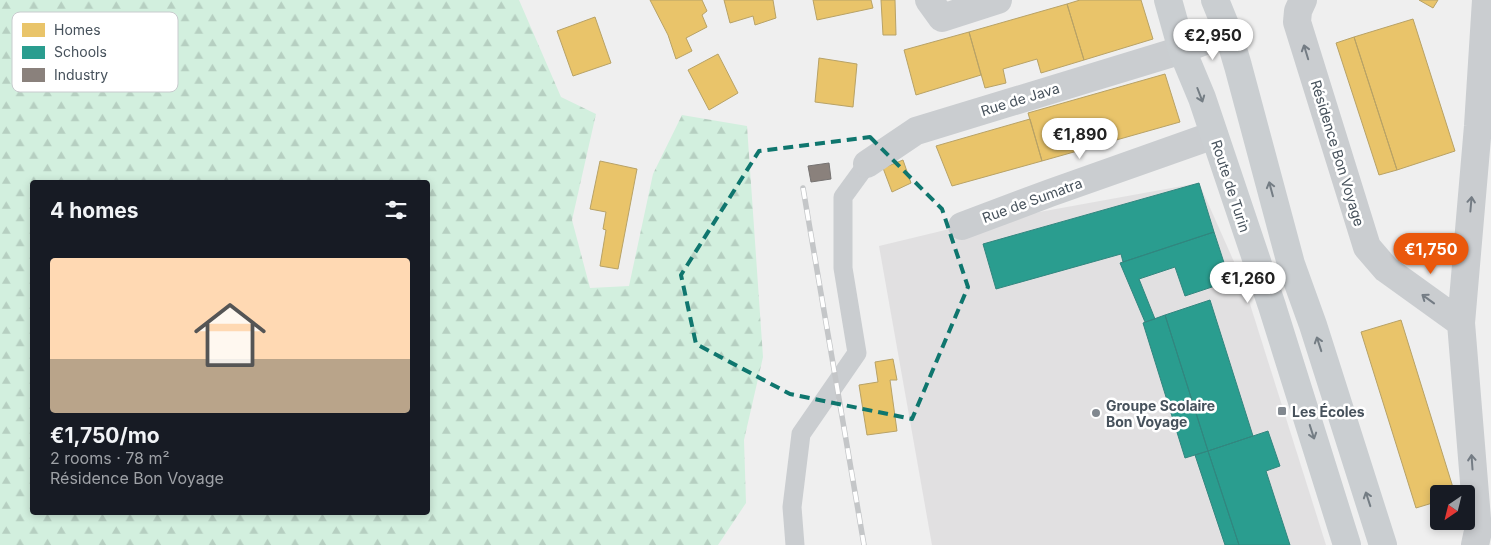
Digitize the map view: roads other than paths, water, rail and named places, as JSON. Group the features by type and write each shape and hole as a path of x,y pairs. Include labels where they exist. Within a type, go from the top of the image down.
{"main road":[{"name":"Route de Turin","path":"1168,0 1182,50 1202,98 1254,258 1272,306 1347,545"},
{"path":"1215,0 1228,32 1291,264 1313,326 1383,545"}],"street":[{"path":"929,0 942,18 998,0"},
{"name":"Résidence Bon Voyage","path":"1303,0 1296,22 1367,247 1386,269 1461,323"},
{"path":"1476,545 1478,531 1461,323 1478,126 1486,0"},
{"name":"Rue de Java","path":"867,164 916,131 1182,50 1228,32"},
{"name":"Rue de Sumatra","path":"962,226 1214,135"}],"lane":[{"path":"795,545 792,507 801,434 857,353 842,268 843,197 867,164"}],"railway":[{"path":"803,188 864,545"}],"place":[{"name":"Les Écoles","path":"1282,411"},
{"name":"Groupe Scolaire Bon Voyage","path":"1096,413"}]}
